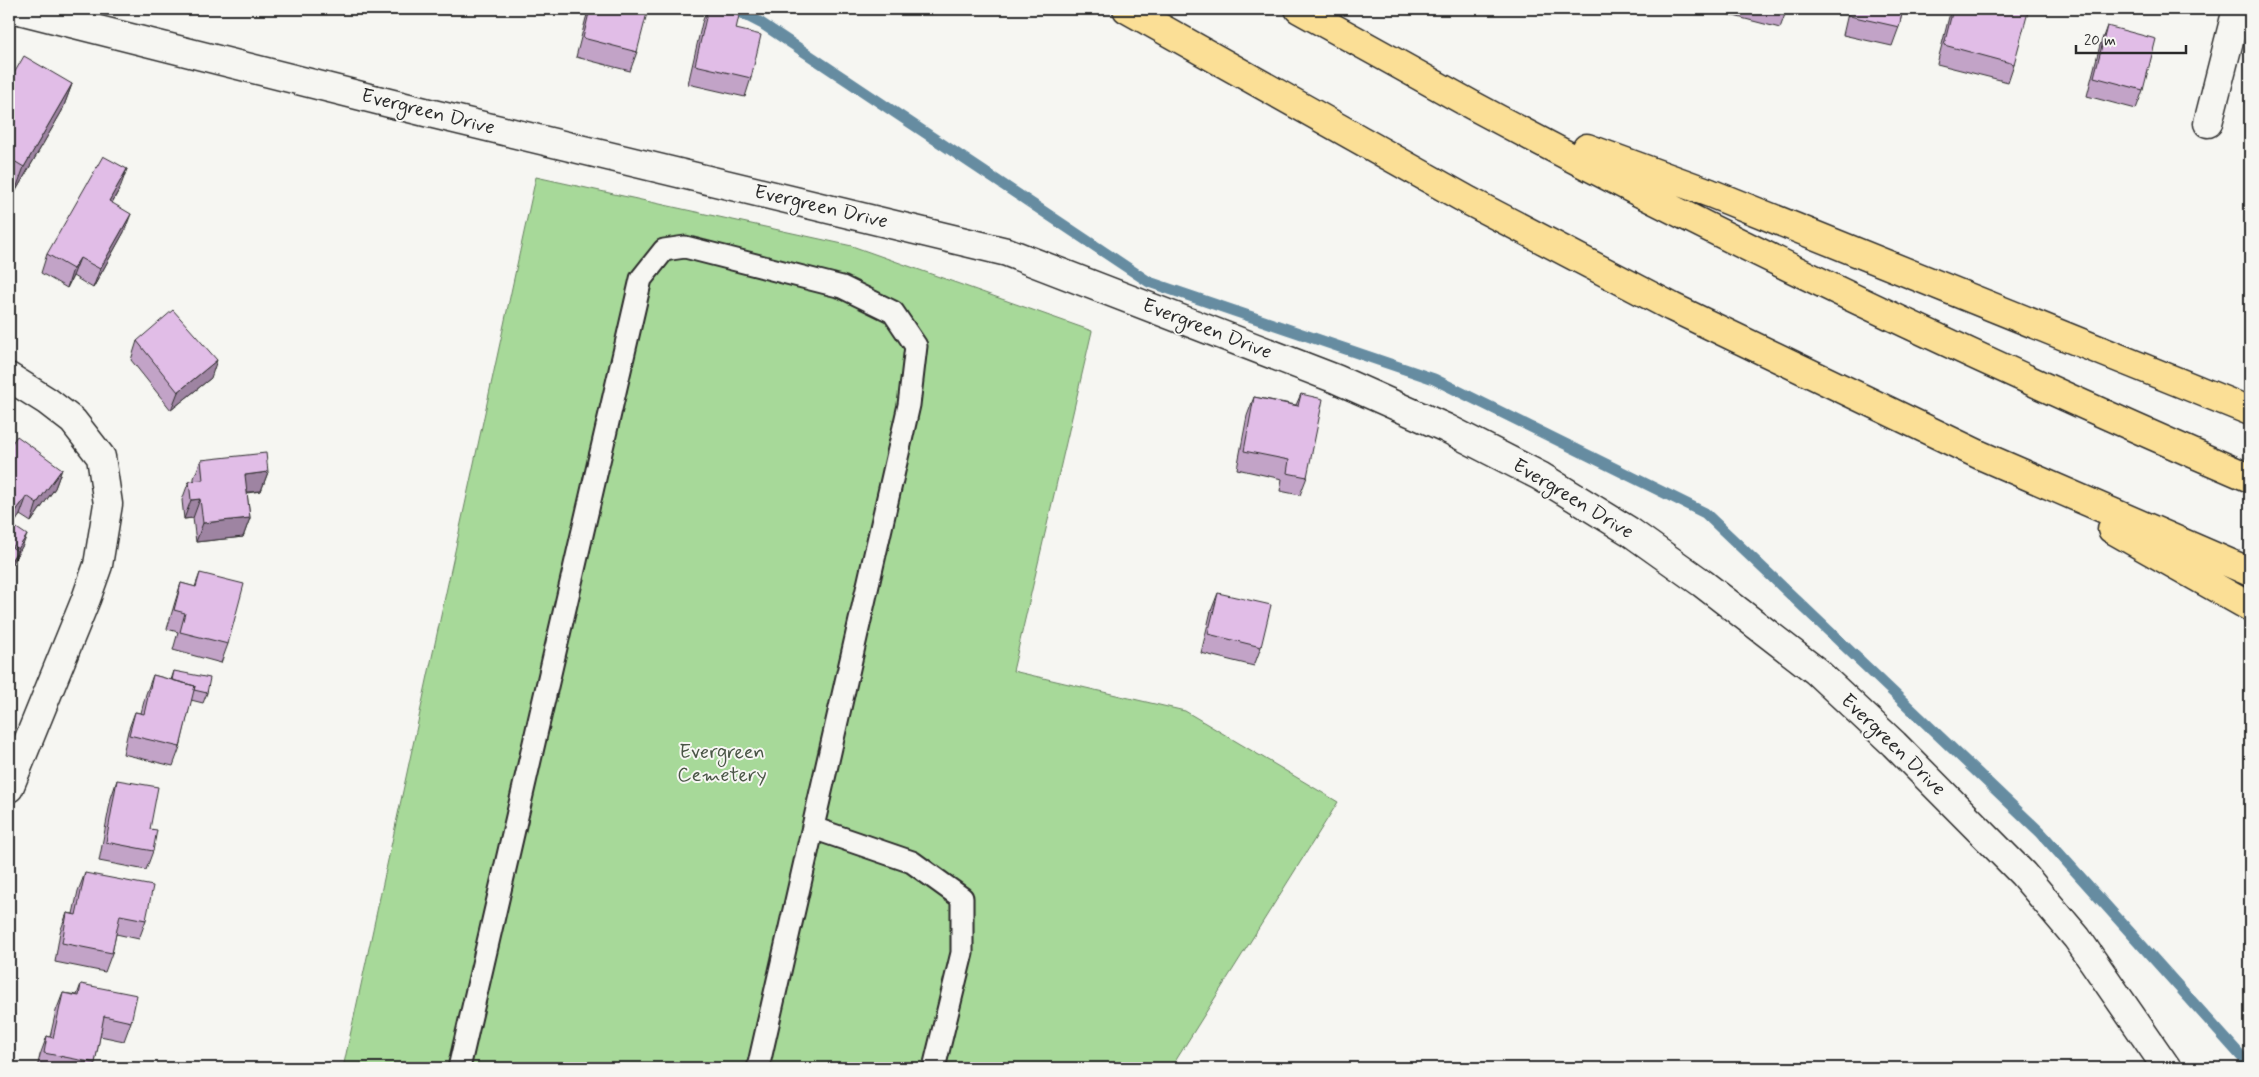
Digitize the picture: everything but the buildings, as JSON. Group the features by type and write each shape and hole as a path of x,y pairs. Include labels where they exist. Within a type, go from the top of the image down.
{"highway":[{"path":"1127,9 1486,210 1672,306 1980,455 2250,572"},
{"path":"1299,9 1472,105 1676,210 1879,310 2086,407 2250,478"},
{"path":"1472,105 1710,194 2250,411"},
{"path":"1980,455 2250,607"}],"street":[{"name":"Evergreen Drive","path":"15,9 425,112 1007,252 1336,379 1446,428 1540,476 1629,531 1702,583 1816,671 1894,744 2023,874 2077,938 2167,1068"},
{"path":"2208,123 2237,9"},
{"path":"9,377 47,401 73,421 101,457 108,504 98,565 9,788"}],"lane":[{"path":"458,1068 641,279 664,250 686,248 842,287 893,312 916,346 909,405 758,1068"},
{"path":"813,828 912,862 962,898 962,953 934,1068"}],"green space":[{"name":"Evergreen Cemetery","path":"536,177 852,246 1092,331 1013,671 1185,711 1338,802 1171,1068 343,1068"}],"waterway":[{"path":"734,9 761,23 1149,282 1434,379 1705,513 2041,833 2250,1066"}]}
